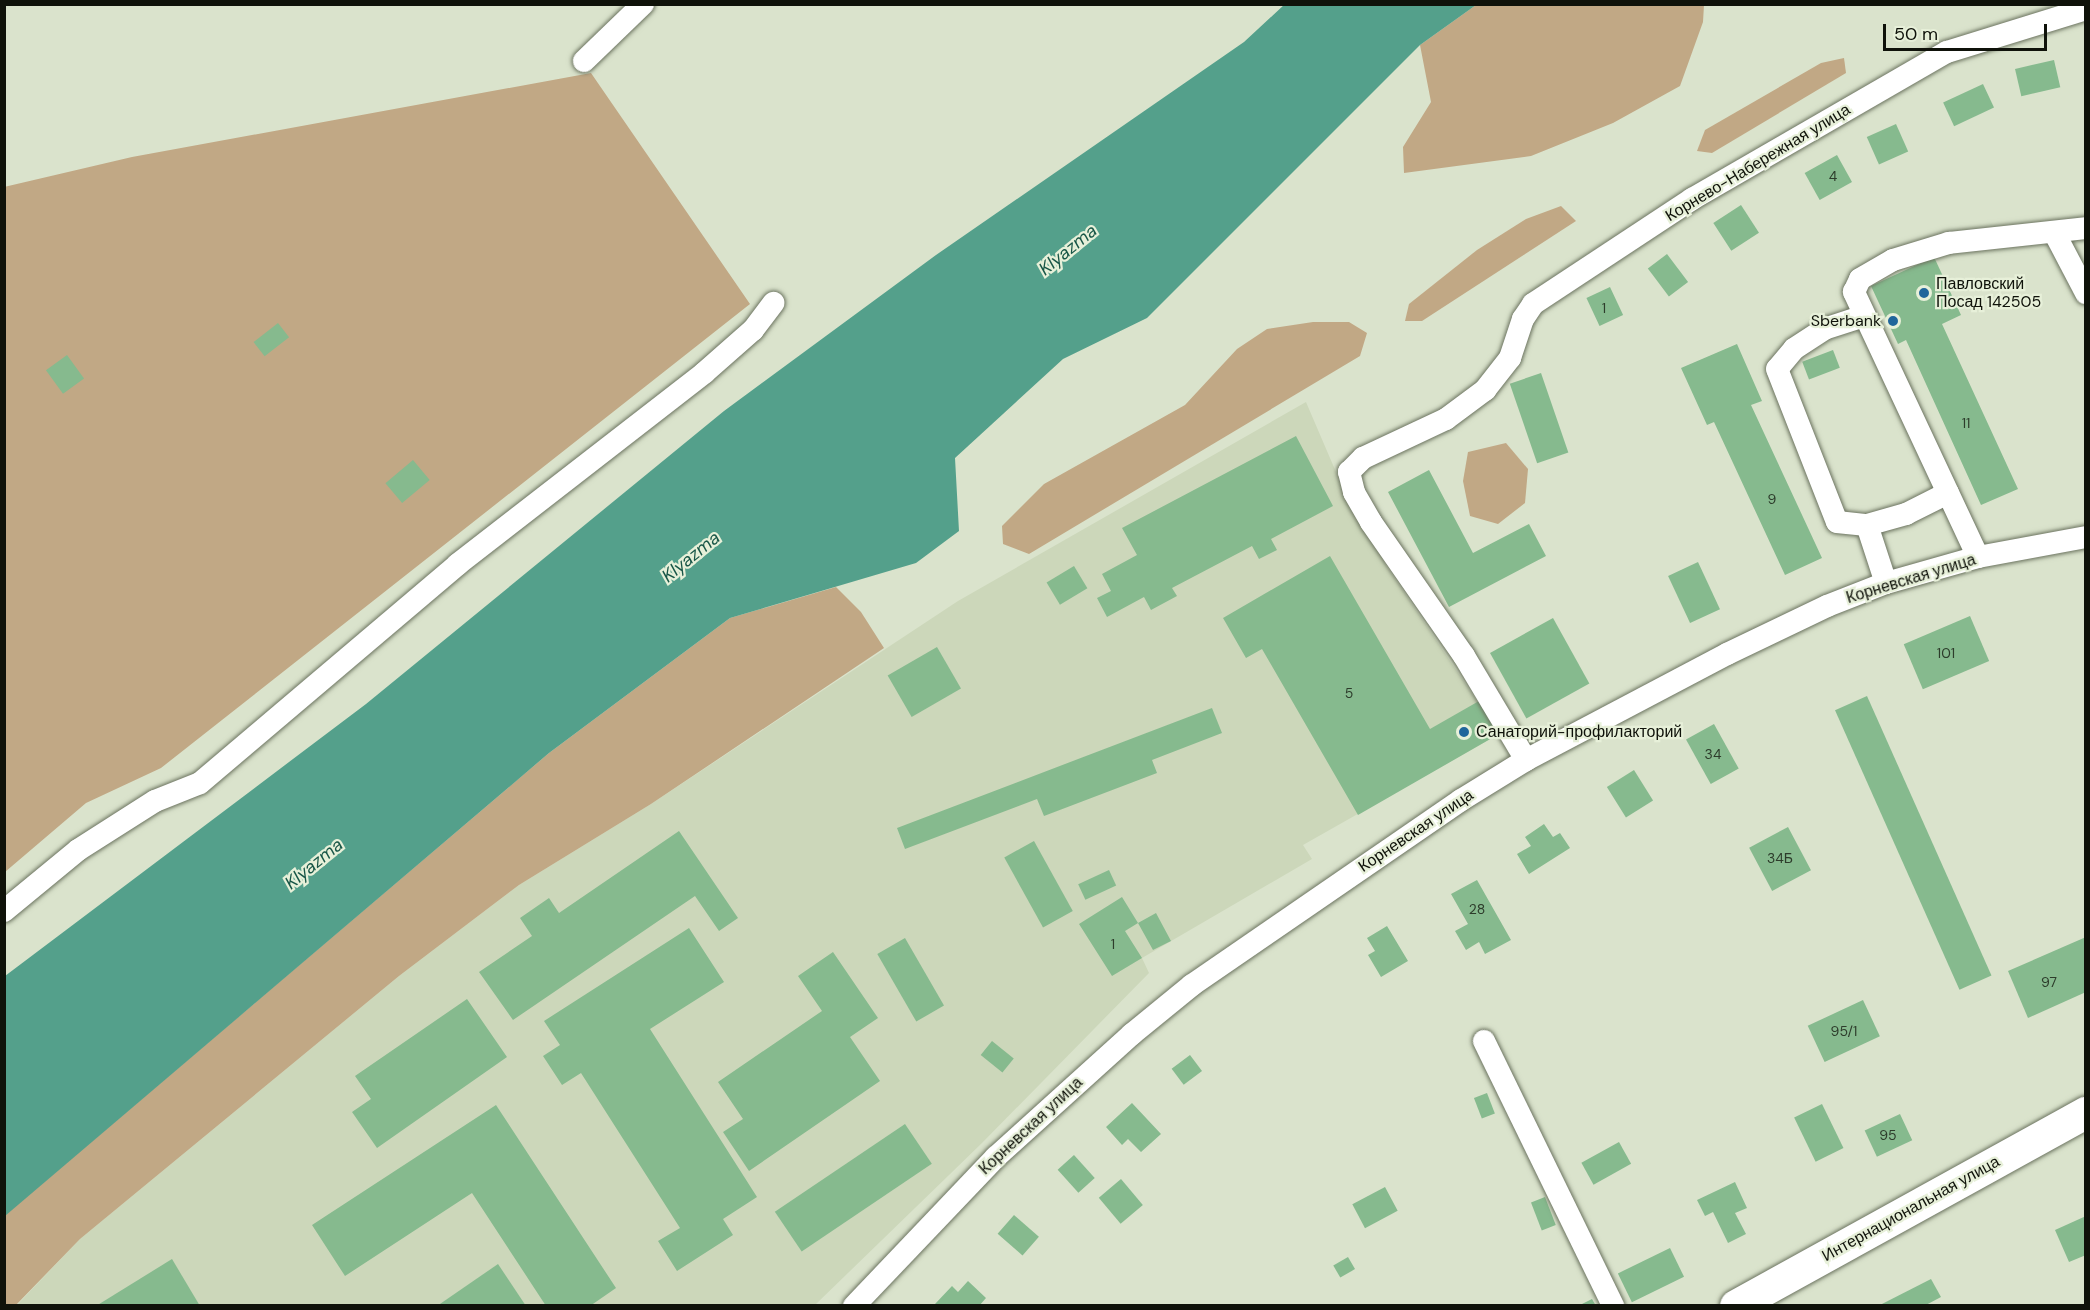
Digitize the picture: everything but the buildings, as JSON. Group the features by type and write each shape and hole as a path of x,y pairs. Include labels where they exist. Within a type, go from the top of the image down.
{"street":[{"path":"584,61 643,4"},
{"name":"Корнево-Набережная улица","path":"1526,760 1464,656 1371,522 1354,492 1349,472 1363,458 1446,419 1485,390 1510,358 1522,320 1533,304 1692,199 1947,52 2085,9"},
{"path":"1978,557 1854,292 1860,279 1893,260 1949,243 2055,234 2085,228"},
{"path":"2055,234 2085,293"},
{"path":"4,911 78,850 155,801 200,783 458,564 704,373 753,330 773,303"},
{"path":"1864,316 1826,328 1794,349 1777,369 1837,522 1867,525 1906,514 1948,493"},
{"path":"1867,525 1886,583"},
{"name":"Корневская улица","path":"854,1305 996,1157 1150,1019 1192,985 1413,833 1526,760 1727,654 1827,606 1886,583 1978,557 2085,537"},
{"path":"1484,1041 1613,1305"},
{"name":"Интернациональная улица","path":"1736,1305 2085,1113"}],"shaded area":[{"path":"1476,5 1704,5 1703,22 1680,86 1613,123 1531,156 1404,173 1403,147 1431,102 1420,45"},
{"path":"1844,58 1846,73 1712,153 1697,151 1705,130 1821,63"},
{"path":"591,73 750,304 161,768 86,803 5,872 4,187 132,157"},
{"path":"1561,206 1576,221 1422,321 1405,321 1409,304 1477,250 1526,219"},
{"path":"1313,322 1349,322 1367,333 1360,356 1029,554 1003,544 1002,526 1044,484 1185,405 1237,349 1267,329"},
{"path":"1306,402 1336,472 1387,567 1499,734 1303,845 1312,859 1142,958 1149,973 982,1143 815,1305 16,1306 80,1239 399,976 519,885 651,804 958,601"},
{"path":"1506,443 1528,469 1525,503 1498,524 1470,516 1463,481 1468,452"},
{"path":"836,587 861,612 884,648 651,804 519,885 399,976 80,1239 16,1305 5,1305 4,1216 549,753 730,618"}],"water":[{"name":"Klyazma","path":"1285,4 1476,5 1420,45 1147,318 1063,359 955,458 959,531 916,563 730,618 549,753 5,1216 5,976 366,704 724,411 936,255 1244,42"}],"place":[{"name":"Павловский Посад 142505","path":"1924,293"},
{"name":"Sberbank","path":"1893,321"},
{"name":"Санаторий-профилакторий","path":"1464,732"}]}
